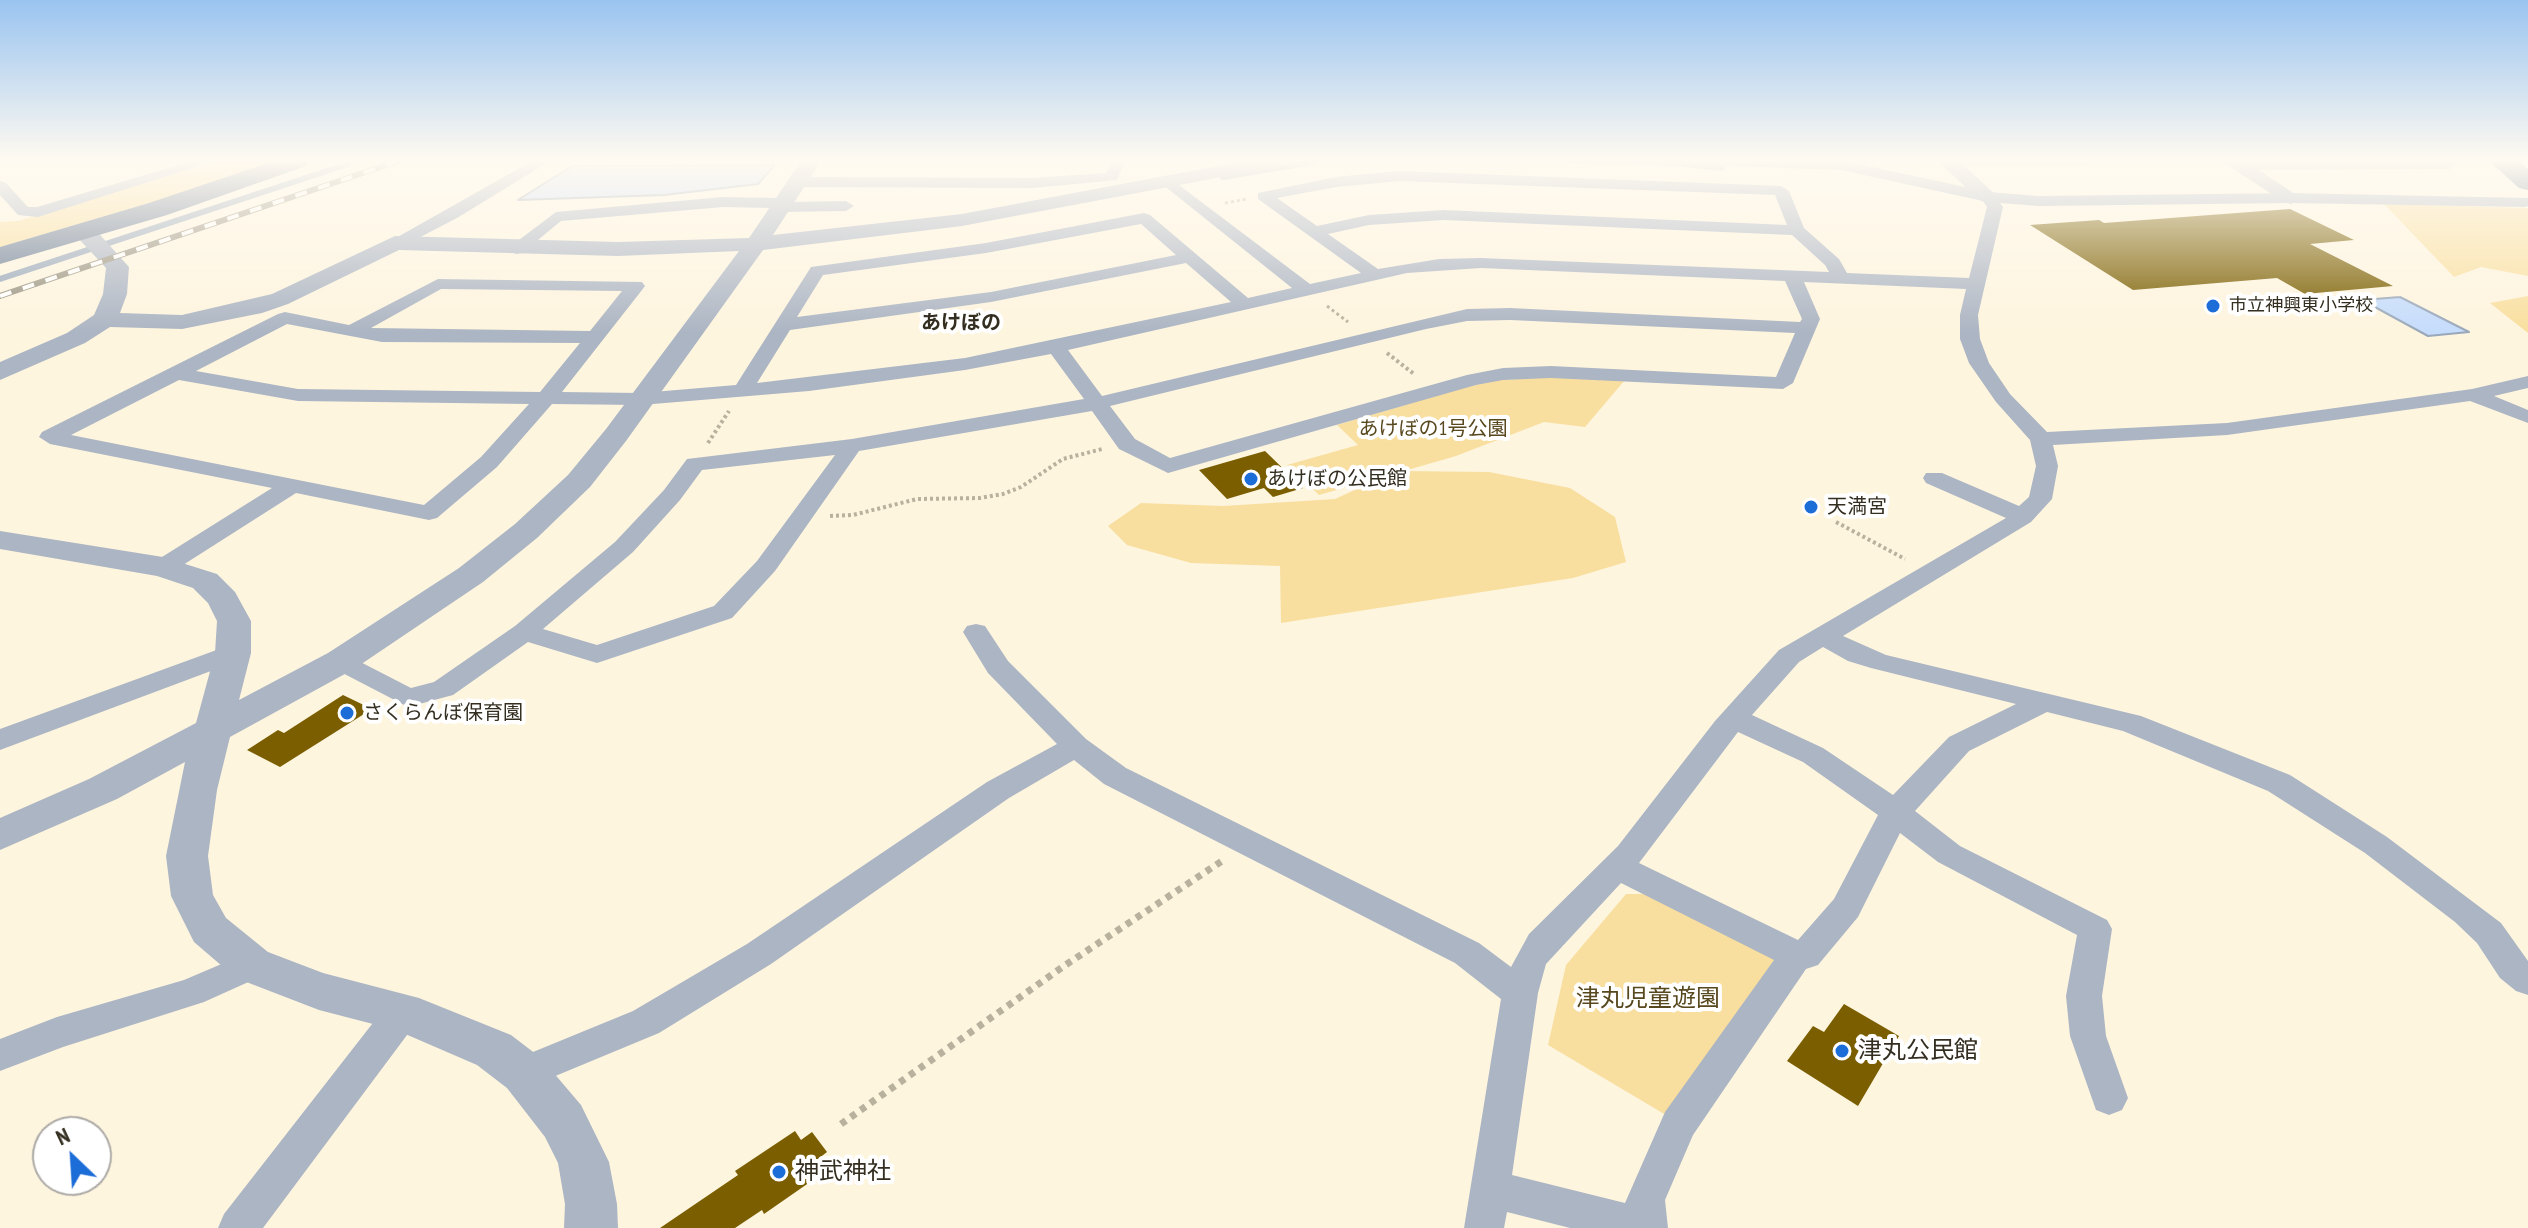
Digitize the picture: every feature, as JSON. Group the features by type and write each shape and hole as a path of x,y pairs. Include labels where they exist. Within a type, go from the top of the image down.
{"main road":[{"path":"0,256 126,218"}],"street":[{"path":"105,319 145,323 182,322 253,308 280,299 444,218"},
{"path":"516,249 554,218"},
{"path":"0,835 103,789 210,735 341,661 459,583 526,531 579,481 772,218"},
{"path":"395,243 516,249 633,249 755,244 971,218"},
{"path":"742,391 817,271 986,248 1142,218"},
{"path":"1144,218 1245,305"},
{"path":"1214,218 1307,291"},
{"path":"1294,218 1375,275"},
{"path":"1313,232 1369,220 1394,218"},
{"path":"1522,218 1797,230"},
{"path":"1792,218 1797,230 1833,263 1841,279"},
{"path":"1484,1228 1520,993 1530,960 1541,944 1616,866 1734,718 1789,656 2023,517 2040,499 2047,466 2041,439 2003,398 1979,363 1970,339 1975,284 1992,218"},
{"path":"0,372 76,338 105,319 115,294 118,267 85,232"},
{"path":"782,325 991,297 1191,257"},
{"path":"175,373 298,395 641,399 889,375 1056,347 1407,268 1481,263 1975,284"},
{"path":"1056,347 1127,444 1168,466 1461,382 1503,374 1551,372 1783,383 1811,319 1793,278"},
{"path":"352,331 438,284 636,286 545,399 489,462 429,513 50,437 285,318 352,331 382,336 593,337"},
{"path":"341,661 408,698 443,689 524,632 624,547 672,495 695,464 852,446 1099,403 1467,315 1510,314 1806,328"},
{"path":"2041,439 2227,429 2472,395 2528,382"},
{"path":"2472,395 2528,417"},
{"path":"524,632 597,654 723,612 766,566 852,446"},
{"path":"1934,478 2023,517"},
{"path":"163,567 293,485"},
{"path":"0,540 163,567 205,581 223,599 234,621 233,653 197,790 187,856 192,896 210,930 252,965 319,991 403,1012 494,1050 524,1073 563,1121 583,1162 591,1204 591,1228"},
{"path":"976,632 998,667 1076,746 1115,776 1467,953 1520,993"},
{"path":"1823,636 1858,655 1881,662 2131,723 2279,783 2376,845 2467,913 2489,933 2512,968 2528,981"},
{"path":"0,740 233,653"},
{"path":"1616,866 1797,955 1806,955 1846,908 1895,812 1959,744 2042,703"},
{"path":"1734,718 1813,755 1949,854 2095,929 2084,996 2088,1036 2109,1098"},
{"path":"524,1073 646,1022 759,954 998,790 1076,746"},
{"path":"1491,1189 1648,1227 1645,1200 1679,1124 1797,955"},
{"path":"0,1055 57,1033 192,992 252,965"},
{"path":"238,1228 403,1012"}],"path":[{"path":"710,441 723,421"},
{"path":"804,517 853,515 917,499 980,498 1003,494 1021,487 1063,459 1127,444"},
{"path":"1836,522 1929,573"},
{"path":"841,1124 1064,966 1250,843"}],"green space":[{"path":"98,218 0,247 0,222"},
{"path":"2398,218 2528,218 2528,276 2481,267 2454,277"},
{"path":"2528,296 2528,333 2490,303"},
{"name":"あけぼの1号公園","path":"1557,377 1625,380 1585,427 1544,422 1456,456 1404,471 1489,472 1570,488 1615,517 1626,562 1573,578 1281,623 1280,566 1191,563 1127,545 1108,526 1141,503 1223,506 1335,499 1385,476 1319,495 1287,465 1358,445 1337,425 1498,380"},
{"name":"津丸児童遊園","path":"1626,894 1648,894 1783,959 1671,1118 1548,1045 1566,965"}],"water":[{"path":"2400,297 2469,332 2428,336 2362,300"}],"building":[{"path":"2166,218 2309,218 2354,240 2310,244 2393,286 2305,294 2277,278 2133,290 2030,225 2099,220 2104,223"},
{"name":"あけぼの公民館","path":"1265,451 1303,488 1273,497 1264,488 1227,499 1199,470"},
{"path":"343,695 372,709 280,767 247,750 278,730 284,733"},
{"name":"津丸公民館","path":"1844,1004 1899,1036 1858,1106 1787,1061 1813,1026 1824,1032"},
{"name":"神武神社","path":"795,1131 801,1140 812,1132 827,1152 814,1162 823,1173 764,1214 762,1210 735,1228 660,1228 738,1175 735,1171"}],"waterway":[{"path":"0,279 184,218"}],"railway":[{"path":"0,296 229,218"}],"place":[{"name":"市立神興東小学校","path":"2213,306"},
{"name":"あけぼの公民館","path":"1251,479"},
{"name":"天満宮","path":"1811,507"},
{"name":"さくらんぼ保育園","path":"347,713"},
{"name":"津丸公民館","path":"1842,1051"},
{"name":"神武神社","path":"779,1172"}],"district":[{"name":"あけぼの","path":"961,323"}]}
